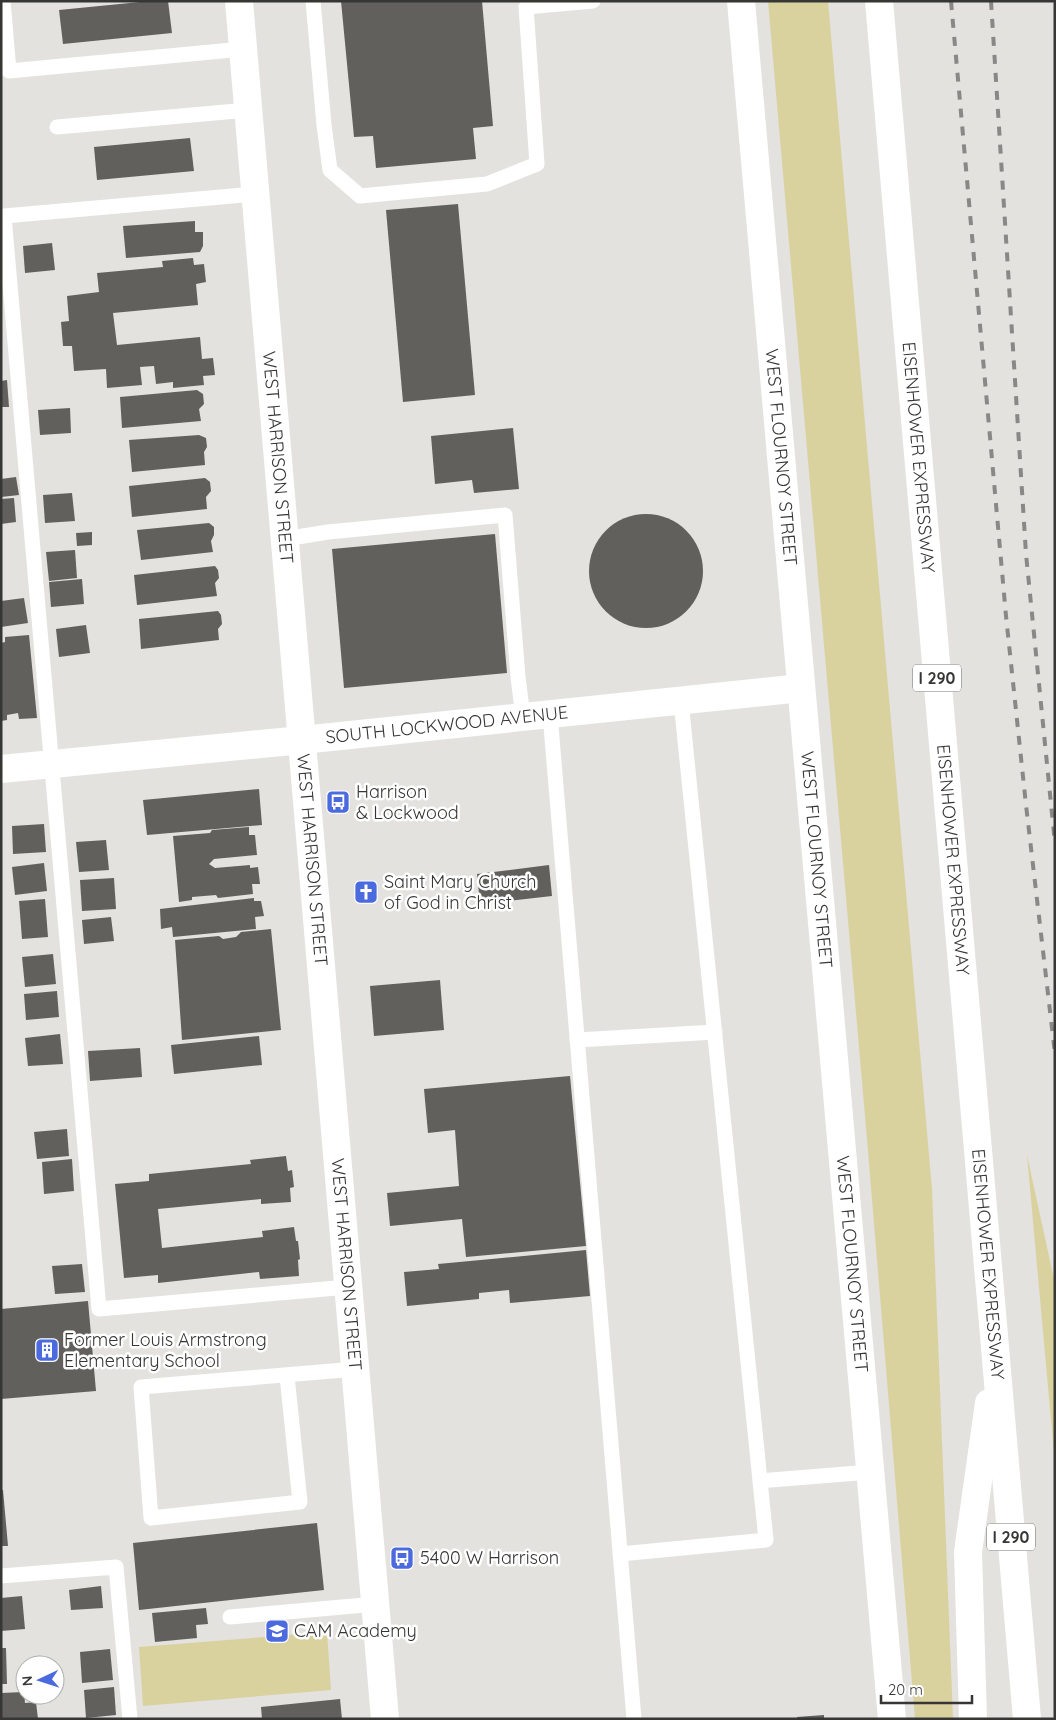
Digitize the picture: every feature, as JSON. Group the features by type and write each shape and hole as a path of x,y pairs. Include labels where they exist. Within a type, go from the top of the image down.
{"main road":[{"name":"WEST HARRISON STREET","path":"239,1 386,1719"},
{"name":"WEST FLOURNOY STREET","path":"741,1 892,1719"},
{"name":"EISENHOWER EXPRESSWAY","path":"879,1 1027,1719"},
{"name":"SOUTH LOCKWOOD AVENUE","path":"1,770 800,688"},
{"path":"973,1719 968,1552 996,1355"}],"lane":[{"path":"3,1 9,71 243,49"},
{"path":"313,1 330,170 360,196 487,184 537,164 526,7 593,1"},
{"path":"57,126 248,110"},
{"path":"255,194 4,216 99,1308 348,1287"},
{"path":"284,539 328,532 505,515 523,717"},
{"path":"620,1554 766,1540 681,701"},
{"path":"550,714 634,1719"},
{"path":"577,1040 715,1032"},
{"path":"287,1376 300,1502 151,1518 140,1387 356,1369"},
{"path":"760,1481 870,1472"},
{"path":"1,1576 116,1567 130,1719"},
{"path":"230,1617 376,1604"}],"shaded area":[{"path":"768,1 828,1 932,1189 953,1719 915,1719 867,1139"},
{"path":"1027,1155 1055,1284 1055,1464"},
{"path":"327,1632 331,1690 143,1706 139,1647"}],"building":[{"path":"168,1 172,33 63,44 59,10"},
{"path":"341,1 482,1 493,126 473,128 476,159 376,168 373,136 354,137"},
{"path":"190,138 194,171 97,180 94,147"},
{"path":"458,204 475,395 403,402 386,210"},
{"path":"195,221 195,232 203,232 203,246 200,252 126,258 123,226"},
{"path":"52,243 55,270 25,273 23,246"},
{"path":"193,258 194,265 204,264 206,282 196,284 198,305 113,313 117,345 200,337 202,359 213,358 215,375 203,376 204,385 173,388 173,382 156,384 154,366 140,367 142,385 107,388 106,369 74,371 72,346 63,346 61,322 69,321 67,296 99,292 97,273 163,267 162,261"},
{"path":"7,380 9,407 1,407 1,381"},
{"path":"197,390 203,394 204,404 199,409 201,421 122,428 120,397"},
{"path":"70,408 71,433 40,435 38,410"},
{"path":"513,428 519,489 474,493 472,480 435,484 431,436"},
{"path":"199,435 206,438 205,465 132,472 129,440"},
{"path":"16,477 19,495 1,497 1,479"},
{"path":"205,478 210,482 211,491 206,497 207,509 132,517 129,486"},
{"path":"72,493 75,521 45,523 43,495"},
{"path":"14,498 16,522 1,524 1,499"},
{"path":"646,514 668,518 678,523 694,539 699,549 703,571 699,593 694,603 678,619 668,624 646,628 624,624 614,619 598,603 593,593 589,571 593,549 598,539 614,523 624,518"},
{"path":"209,523 214,527 214,535 211,541 213,552 141,560 137,530"},
{"path":"92,532 92,545 77,546 76,533"},
{"path":"495,534 507,673 344,688 332,549"},
{"path":"75,550 77,578 49,581 46,552"},
{"path":"215,566 218,570 219,578 215,583 217,596 137,605 134,575"},
{"path":"82,579 84,604 51,607 49,582"},
{"path":"24,598 28,623 1,627 1,601"},
{"path":"218,611 221,615 222,624 218,629 219,640 141,649 139,619"},
{"path":"86,625 90,653 59,657 56,629"},
{"path":"29,635 37,718 19,719 18,713 7,715 7,720 1,721 1,643 5,642 5,637"},
{"path":"259,789 262,825 147,835 143,800"},
{"path":"44,824 46,852 13,854 12,826"},
{"path":"249,827 249,835 255,835 257,855 214,859 209,864 215,868 250,865 250,868 258,867 260,884 252,884 253,894 218,898 216,895 192,897 192,900 179,902 173,836"},
{"path":"106,840 109,870 79,872 76,842"},
{"path":"44,863 47,891 15,895 12,867"},
{"path":"549,865 552,896 480,904 477,874"},
{"path":"114,878 116,909 82,911 80,880"},
{"path":"254,898 254,901 261,901 264,916 255,917 256,929 173,937 172,927 161,929 160,909"},
{"path":"45,899 48,937 22,939 19,901"},
{"path":"111,917 114,941 84,944 82,920"},
{"path":"271,929 281,1030 182,1040 175,940 219,936 223,939 236,937 241,932"},
{"path":"53,954 56,984 25,987 22,957"},
{"path":"440,980 444,1030 374,1036 370,986"},
{"path":"57,991 59,1017 26,1020 24,994"},
{"path":"60,1034 63,1064 28,1066 25,1038"},
{"path":"259,1036 262,1065 174,1074 171,1045"},
{"path":"140,1048 142,1077 90,1081 88,1051"},
{"path":"570,1076 586,1246 466,1257 462,1219 390,1226 387,1193 459,1186 455,1130 428,1133 424,1089"},
{"path":"67,1129 69,1156 37,1159 34,1132"},
{"path":"286,1156 288,1171 292,1170 294,1187 290,1188 291,1202 261,1204 261,1199 158,1209 162,1248 263,1237 262,1231 294,1227 300,1259 298,1260 299,1276 260,1279 259,1272 158,1283 158,1275 124,1278 115,1184 149,1181 149,1174 251,1164 250,1160"},
{"path":"72,1159 74,1191 44,1194 42,1162"},
{"path":"586,1250 590,1296 510,1303 509,1290 479,1293 479,1299 407,1306 404,1272 439,1269 438,1264"},
{"path":"82,1264 85,1292 55,1294 52,1266"},
{"name":"Former Louis Armstrong Elementary School","path":"88,1301 96,1391 1,1399 1,1309"},
{"path":"1,1490 3,1490 8,1546 1,1546"},
{"path":"317,1523 324,1590 139,1610 133,1543"},
{"path":"101,1586 103,1608 71,1610 69,1590"},
{"path":"22,1596 25,1629 1,1631 1,1598"},
{"path":"206,1608 208,1624 196,1625 197,1638 155,1642 152,1613"},
{"path":"1,1648 6,1648 7,1684 1,1684"},
{"path":"110,1649 113,1680 82,1683 80,1652"},
{"path":"114,1687 116,1715 86,1718 84,1690"},
{"path":"15,1692 15,1705 36,1705 38,1719 1,1719 1,1693"},
{"path":"340,1699 342,1719 262,1719 261,1707"},
{"path":"824,1715 824,1719 797,1719 797,1717"}],"railway":[{"path":"951,1 1006,616 1055,1054"},
{"path":"991,1 1026,554 1055,844"}],"place":[{"name":"Harrison & Lockwood","path":"338,802"},
{"name":"Saint Mary Church of God in Christ","path":"366,892"},
{"name":"Former Louis Armstrong Elementary School","path":"47,1350"},
{"name":"5400 W Harrison","path":"402,1558"},
{"name":"CAM Academy","path":"277,1631"}]}
